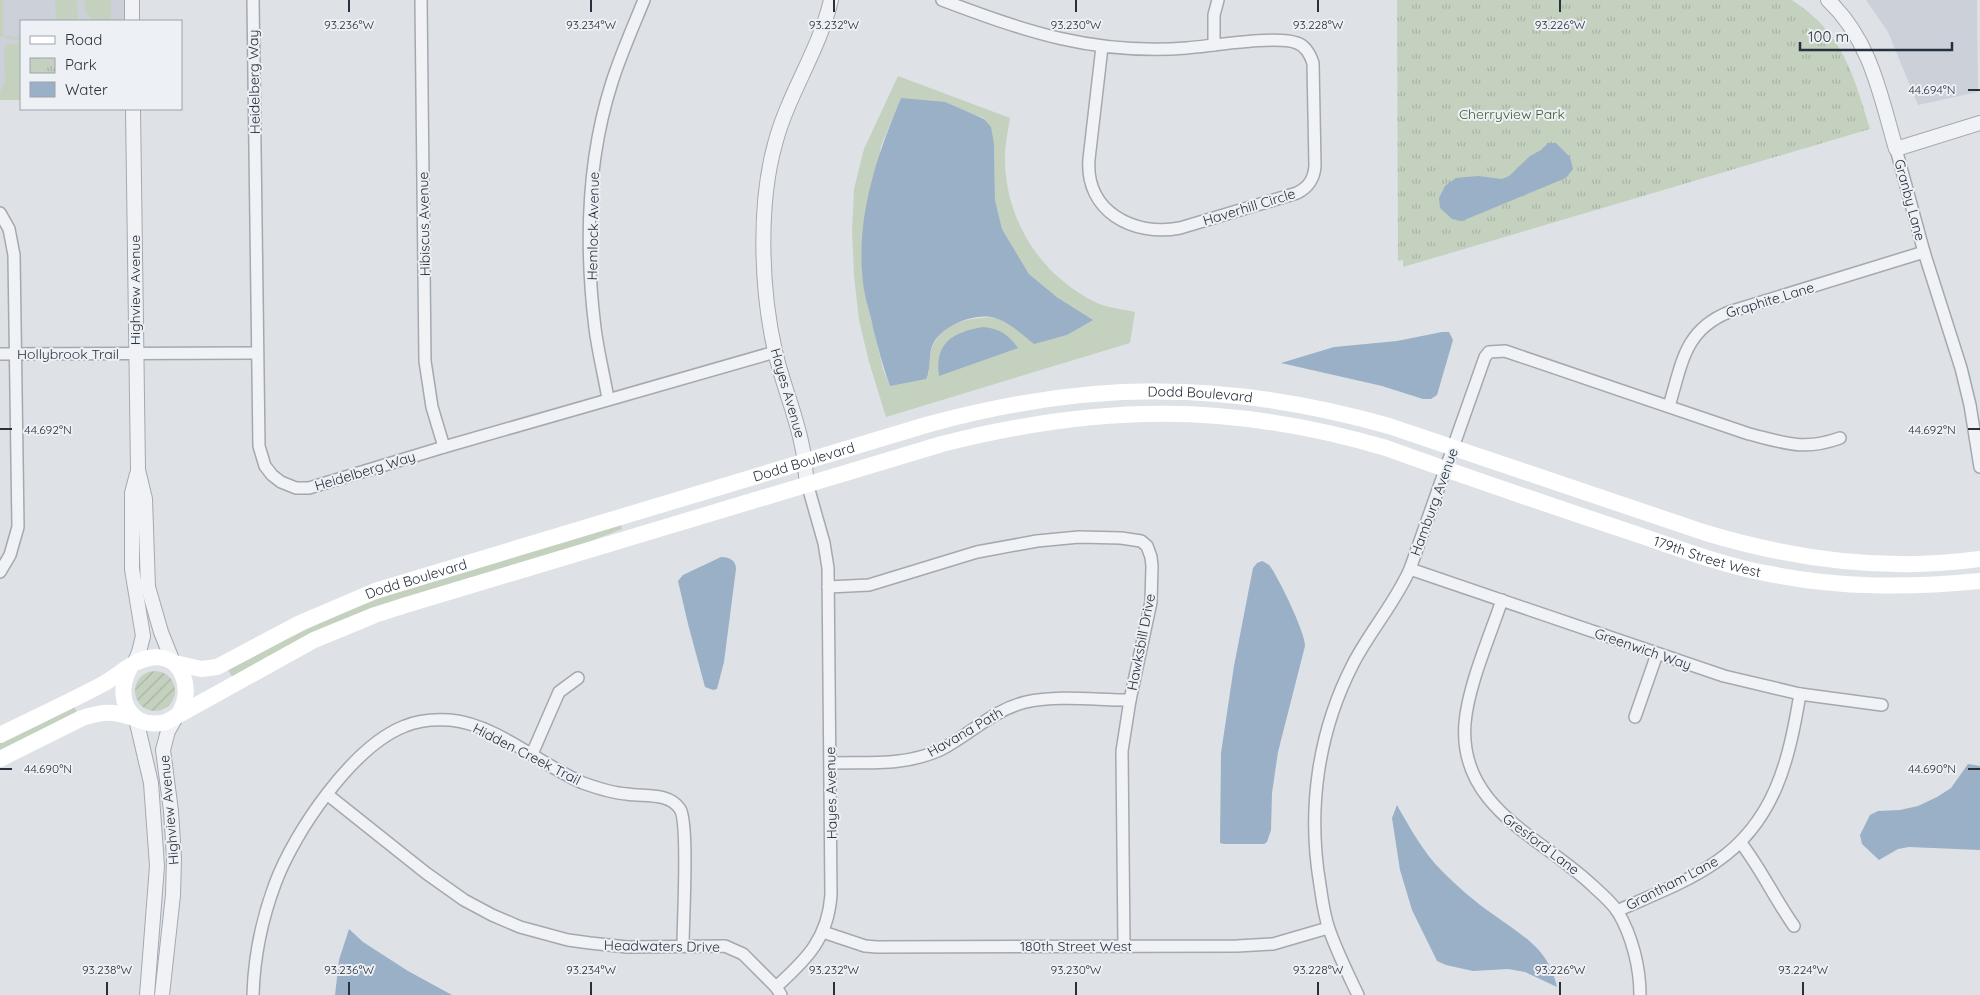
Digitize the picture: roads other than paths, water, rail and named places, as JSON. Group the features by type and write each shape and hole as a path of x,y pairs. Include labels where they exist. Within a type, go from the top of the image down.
{"main road":[{"name":"Dodd Boulevard","path":"174,663 201,669 217,666 300,623 375,592 966,414 1068,396 1140,391 1228,394 1302,404 1389,426 1454,448"},
{"name":"Dodd Boulevard","path":"177,716 314,640 375,615 807,483 942,444 993,432 1074,418 1137,414 1228,416 1290,424 1360,441 1446,470"},
{"name":"179th Street West","path":"1454,448 1706,533 1776,552 1830,561 1872,564 1935,564 1980,559"},
{"name":"179th Street West","path":"1446,470 1698,555 1768,574 1818,582 1880,586 1920,586 1980,581"},
{"path":"0,735 103,684 133,665 155,658 174,663 184,676 187,690 186,701 177,716 160,723 146,723 116,712 96,714 82,718 0,759"},
{"path":"133,665 125,679 124,695 126,705 135,719"}],"street":[{"path":"132,0 132,20"},
{"name":"Heidelberg Way","path":"253,0 258,446 265,466 281,482 296,488 319,486 444,447 775,352"},
{"name":"Hibiscus Avenue","path":"421,0 425,361 432,407 444,447"},
{"name":"Hemlock Avenue","path":"608,399 593,302 592,189 599,136 612,83 644,0"},
{"name":"Hayes Avenue","path":"779,991 805,960 823,932 831,895 828,587 824,543 807,483 802,446 775,352 765,280 765,210 768,176 774,144 784,117 816,47 831,0"},
{"name":"Haverhill Circle","path":"942,0 1018,28 1102,47 1152,50 1288,41 1298,43 1310,55 1313,63 1314,174 1308,186 1297,193 1180,228 1159,231 1146,230 1127,224 1112,214 1095,190 1089,173 1102,47"},
{"path":"1214,46 1214,15 1218,0"},
{"path":"1828,0 1847,20 1867,54 1896,149 1980,123"},
{"name":"Highview Avenue","path":"133,110 138,470 144,499 148,587 161,632 174,663"},
{"name":"Granby Lane","path":"1896,149 1924,252 1961,368 1970,405 1980,467"},
{"path":"0,213 9,228 13,242 18,527 10,555 0,572"},
{"name":"Graphite Lane","path":"1669,406 1691,340 1709,321 1729,312 1924,252"},
{"name":"Hamburg Avenue","path":"1358,995 1328,928 1317,866 1314,827 1315,790 1322,751 1332,715 1354,663 1396,596 1410,569 1485,357 1489,352 1504,351 1749,434 1790,445 1822,444 1840,438"},
{"name":"Hollybrook Trail","path":"0,354 256,353"},
{"name":"Highview Avenue","path":"133,665 141,647 143,636 132,569 132,493 138,470"},
{"name":"Hawksbill Drive","path":"828,587 869,585 977,552 1037,541 1104,537 1134,539 1141,541 1147,546 1151,557 1151,602 1130,700 1122,758 1124,946"},
{"name":"Greenwich Way","path":"1410,569 1724,676 1800,694 1882,705"},
{"name":"Gresford Lane","path":"1502,600 1464,723 1470,764 1481,790 1498,812 1584,877 1617,911 1639,967 1640,995"},
{"path":"1635,717 1656,654"},
{"path":"532,754 559,692 578,678"},
{"name":"Grantham Lane","path":"1617,911 1702,871 1741,843 1765,810 1782,775 1790,749 1800,694"},
{"name":"Havana Path","path":"830,763 893,762 915,759 949,745 995,713 1026,702 1052,699 1130,700"},
{"name":"Highview Avenue","path":"162,995 173,895 174,858 171,811 163,750 168,731 177,716"},
{"name":"Highview Avenue","path":"135,719 151,783 158,866 147,995"},
{"name":"Hidden Creek Trail","path":"253,995 262,928 275,884 292,846 341,777 373,746 395,731 416,723 441,720 466,723 487,730 584,783 626,794 662,797 670,800 679,808 683,815 684,827 683,945"},
{"name":"Headwaters Drive","path":"328,795 426,873 464,900 492,915 520,927 590,944 628,947 725,946 743,954 779,991"},
{"path":"1741,843 1760,868 1782,910 1794,926"},
{"name":"180th Street West","path":"823,932 865,946 877,947 1237,946 1273,944 1328,928"}],"water":[{"path":"901,98 945,102 984,119 991,127 994,144 995,200 1002,229 1029,274 1058,298 1093,320 1067,335 1034,344 1005,322 987,317 970,318 945,330 934,342 926,379 890,386 865,295 862,240 864,216 875,168"},
{"path":"1548,143 1556,143 1570,157 1573,169 1566,178 1462,221 1452,219 1440,208 1439,198 1445,186 1456,178 1478,176 1502,179 1509,176 1530,156 1541,150"},
{"path":"983,327 1003,333 1018,348 939,376 938,365 940,355 948,341 963,332"},
{"path":"1449,332 1453,340 1437,395 1431,399 1423,399 1382,386 1281,363 1334,347 1397,341"},
{"path":"721,557 732,560 735,563 736,569 724,662 717,689 713,690 705,687 678,581 683,575"},
{"path":"1262,561 1269,565 1284,591 1301,630 1305,646 1278,752 1272,793 1271,830 1267,842 1264,844 1224,844 1220,843 1221,753 1234,666 1253,568"},
{"path":"1968,764 1980,766 1980,850 1909,847 1898,849 1879,860 1862,844 1860,835 1870,815 1878,811 1900,810 1918,806 1937,797 1951,788"},
{"path":"1397,805 1435,864 1473,900 1525,937 1541,953 1548,963 1557,987 1525,972 1508,969 1473,971 1437,961 1412,910 1400,870 1392,818"},
{"path":"349,929 363,942 408,971 452,995 335,995 339,960"}],"park label":[{"name":"Cherryview Park","path":"1512,114"}]}
